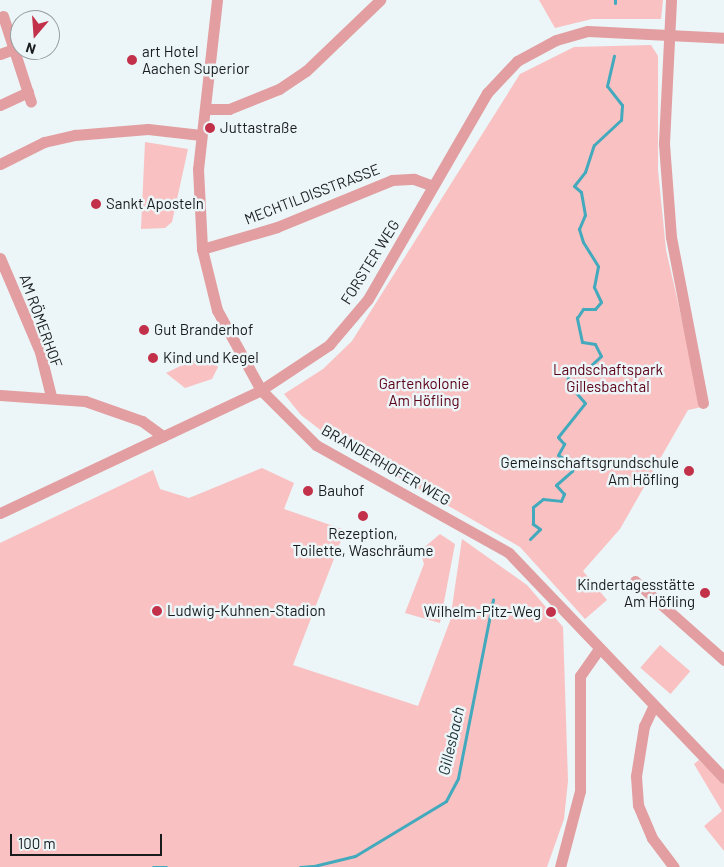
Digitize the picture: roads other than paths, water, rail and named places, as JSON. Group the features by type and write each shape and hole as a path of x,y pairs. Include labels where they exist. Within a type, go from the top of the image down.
{"street":[{"name":"BRANDERHOFER WEG","path":"217,0 201,135 197,201 202,249 217,310 261,390 316,445 509,553 653,707 724,778"},
{"path":"205,109 229,109 279,89 306,71 380,0"},
{"path":"671,0 667,35 664,144 671,237 704,403"},
{"path":"3,16 10,36"},
{"name":"FORSTER WEG","path":"0,513 261,390 306,364 349,324 487,93 517,61 556,40 588,31 724,38"},
{"path":"0,105 30,97 18,60"},
{"path":"0,164 44,142 75,135 148,129 201,135"},
{"name":"MECHTILDISSTRASSE","path":"202,249 277,227 392,180 414,179 433,186"},
{"name":"AM RÖMERHOF","path":"0,258 37,343 51,396"},
{"path":"0,395 51,396 115,409 163,436"},
{"path":"635,581 724,660"},
{"path":"560,867 580,791 580,676 599,649"},
{"path":"653,707 644,726 636,776 638,806 652,838 674,867"}],"waterway":[{"name":"Gillesbach","path":"530,539 540,529 533,524 533,507 543,499 561,501 564,494 556,485 572,471 574,464 558,455 564,444 558,437 585,403 567,382 569,372 587,369 601,356 595,344 582,342 577,318 583,309 595,309 601,302 594,287 598,266 583,242 579,229 585,215 581,192 574,186 585,172 594,145 621,120 622,105 607,86 614,56"},
{"name":"Gillesbach","path":"314,866 355,856 446,801 458,778 493,599"},
{"name":"Gillesbach","path":"300,867 313,866"},
{"name":"Gillesbach","path":"153,867 166,867"}],"place":[{"name":"art Hotel Aachen Superior","path":"132,60"},
{"name":"Juttastraße","path":"210,128"},
{"name":"Sankt Aposteln","path":"96,204"},
{"name":"Gut Branderhof","path":"144,330"},
{"name":"Kind und Kegel","path":"153,358"},
{"name":"Gemeinschaftsgrundschule Am Höfling","path":"689,471"},
{"name":"Bauhof","path":"308,491"},
{"name":"Rezeption, Toilette, Waschräume","path":"363,516"},
{"name":"Kindertagesstätte Am Höfling","path":"705,593"},
{"name":"Ludwig-Kuhnen-Stadion","path":"157,611"},
{"name":"Wilhelm-Pitz-Weg","path":"551,612"}],"park label":[{"name":"Landschaftspark Gillesbachtal","path":"608,378"},
{"name":"Gartenkolonie Am Höfling","path":"424,392"}]}
